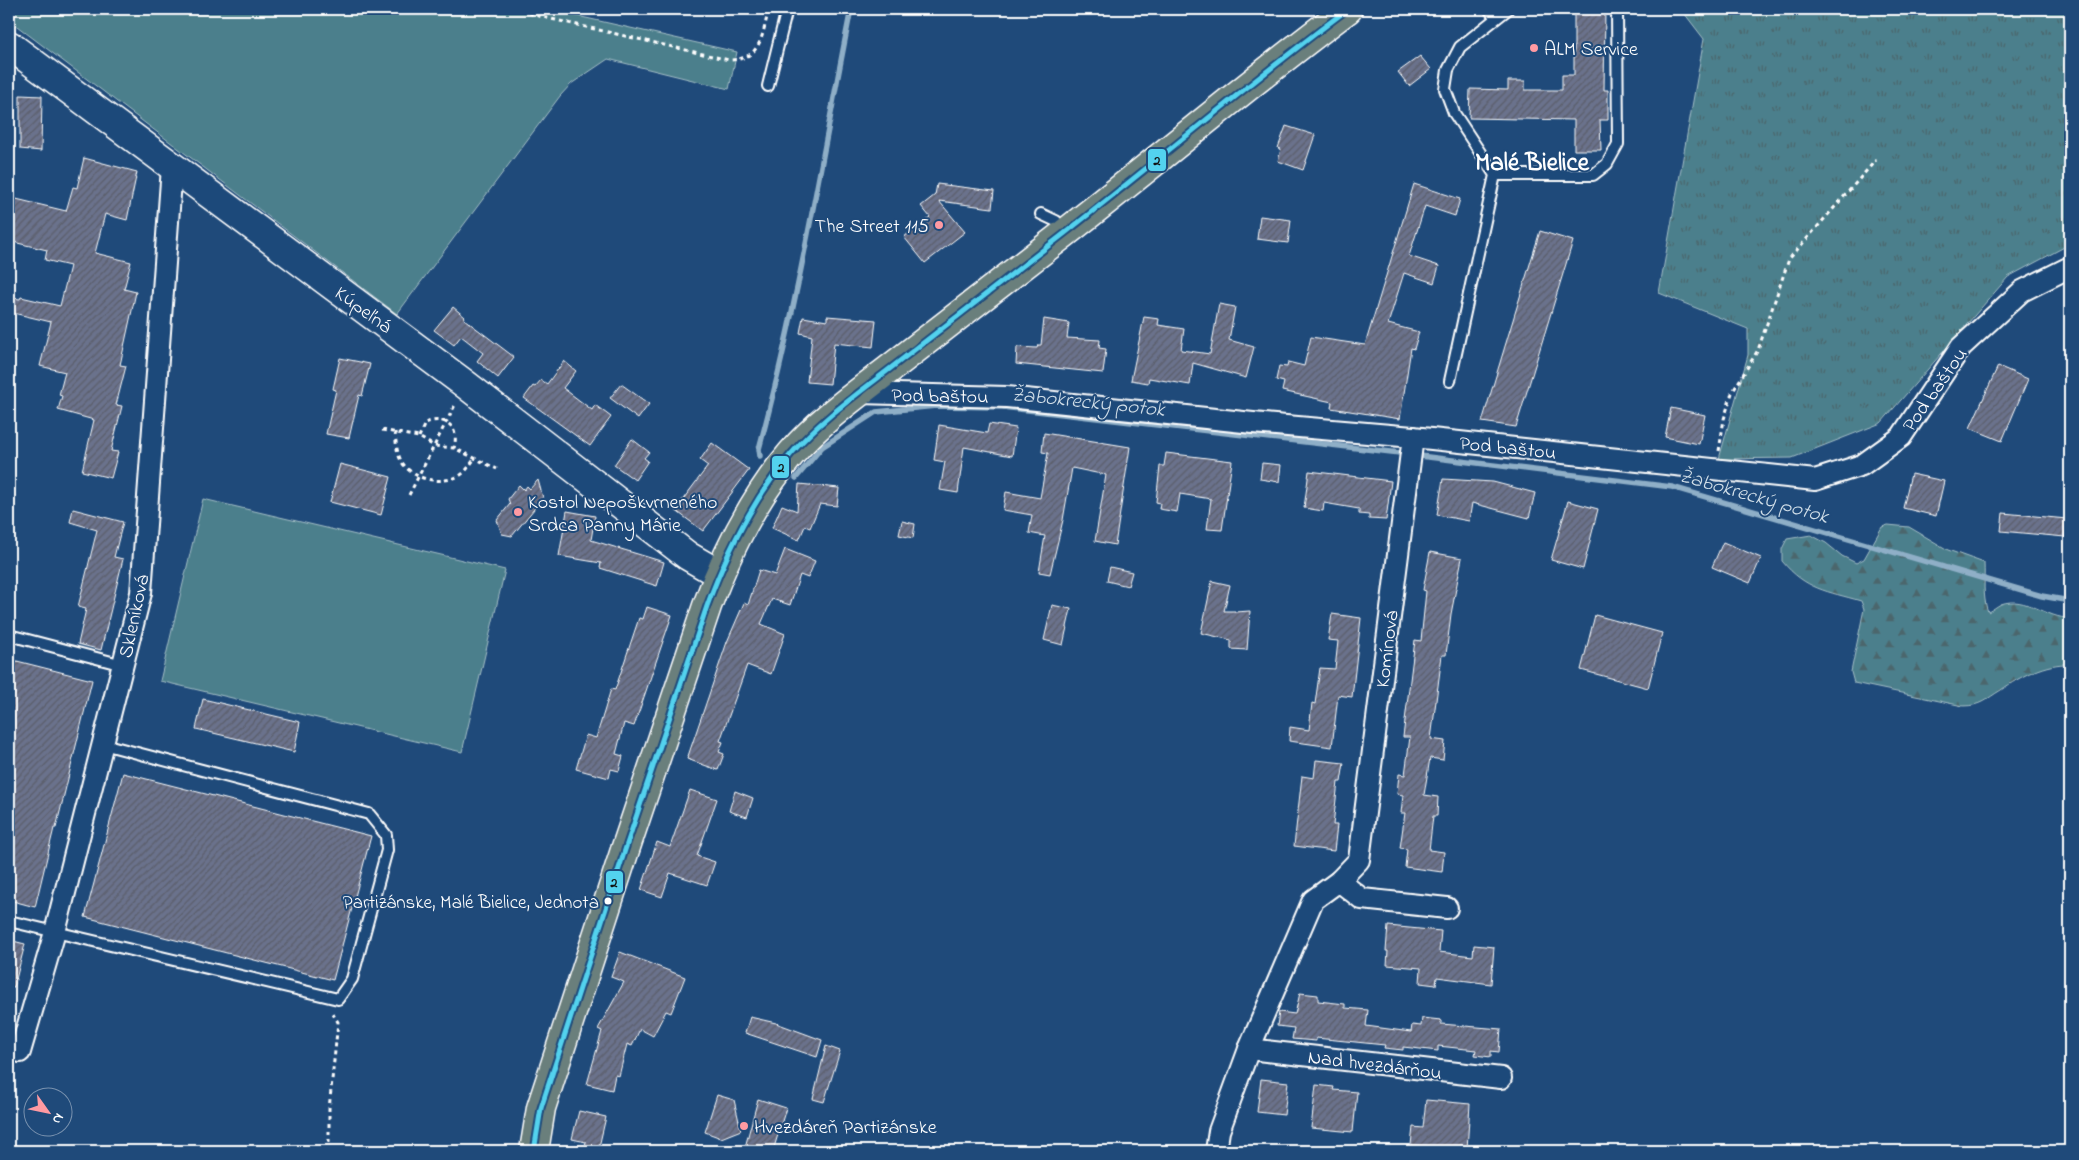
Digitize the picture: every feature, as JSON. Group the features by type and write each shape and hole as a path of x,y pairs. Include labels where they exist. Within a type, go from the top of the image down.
{"main road":[{"path":"534,1151 541,1108 624,850 719,574 747,517 780,468 811,433 859,393 1067,232 1273,64 1348,9"}],"street":[{"name":"Kúpeľná","path":"9,45 465,384 688,556 719,574"},
{"name":"Skleníková","path":"20,1052 55,932 141,593 172,167"},
{"name":"Pod baštou","path":"859,393 1007,397 1253,424 1413,437 1815,480 1862,465 1901,437 1961,347 2022,291 2070,267"},
{"name":"Komínová","path":"1339,881 1359,860 1413,437"},
{"path":"1216,1151 1219,1131 1249,1049 1313,900 1339,881 1362,899 1447,908"},
{"name":"Nad hvezdárňou","path":"1249,1049 1501,1078"}],"lane":[{"path":"768,86 787,9"},
{"path":"1489,9 1496,18"},
{"path":"1450,381 1495,175 1454,113 1446,89 1448,70 1460,47 1508,9"},
{"path":"1495,175 1593,175 1608,164 1618,144 1617,9"},
{"path":"1041,214 1056,221 1067,232"},
{"path":"9,635 123,665"},
{"path":"9,921 338,999 352,979 387,850 386,835 369,814 103,744"}],"path":[{"path":"522,9 534,14 729,60 739,60 755,51 761,40 769,9"},
{"path":"1716,469 1724,419 1732,393 1758,350 1788,259 1876,160"},
{"path":"409,495 465,384"},
{"path":"419,437 425,423 434,420 446,422 453,428 456,435 454,448"},
{"path":"382,430 419,437 434,446 454,448 498,469"},
{"path":"395,432 399,457 407,468 428,480 445,481 460,475 475,458"},
{"path":"323,995 338,1022 329,1108 329,1151"}],"green space":[{"path":"9,9 546,9 737,52 729,89 608,59 571,84 560,96 397,314 9,20"},
{"path":"1681,9 2070,9 2070,244 2008,277 1881,423 1792,458 1719,459 1748,355 1748,329 1659,293 1704,39"},
{"path":"203,499 505,570 462,752 160,681"},
{"path":"1888,525 1909,527 1948,550 1984,563 1984,594 1988,612 2001,604 2010,602 2028,605 2053,615 2070,618 2070,664 2061,664 2034,671 1983,701 1969,706 1854,683 1851,672 1864,609 1861,601 1827,592 1809,584 1791,571 1782,561 1782,549 1787,539 1811,535 1856,563 1864,559 1882,527"}],"building":[{"path":"1574,9 1605,9 1604,90 1608,90 1608,120 1600,120 1601,150 1574,150 1574,120 1469,118 1470,89 1508,90 1508,81 1525,81 1525,90 1562,90 1562,75 1574,75"},
{"path":"1420,56 1431,69 1409,86 1398,72"},
{"path":"20,95 42,96 41,151 20,149"},
{"path":"1286,126 1315,135 1303,170 1278,161 1281,149 1278,148"},
{"path":"84,158 137,172 127,220 105,214 95,253 131,262 124,289 136,292 120,365 126,366 116,405 122,406 111,451 118,452 111,478 82,471 94,420 58,410 62,396 59,395 65,372 40,366 51,322 9,312 12,298 20,299 21,297 60,306 70,266 45,260 47,250 9,241 9,214 12,198 66,211 73,187 77,188"},
{"name":"The Street 115","path":"937,184 994,191 992,208 939,201 965,232 925,263 904,237 930,217 921,206 935,195"},
{"path":"1414,184 1460,199 1455,216 1425,206 1409,256 1439,266 1434,283 1404,273 1388,324 1419,332 1414,349 1411,348 1400,419 1331,408 1332,402 1282,391 1284,382 1276,380 1279,366 1287,367 1288,362 1304,366 1311,337 1365,345"},
{"path":"1260,216 1291,220 1288,243 1257,239"},
{"path":"1540,231 1573,241 1516,427 1482,422"},
{"path":"1219,304 1235,307 1229,340 1254,347 1246,378 1193,363 1190,385 1149,378 1148,383 1131,380 1144,317 1159,319 1158,325 1184,329 1181,350 1210,354"},
{"path":"453,307 465,317 464,319 514,357 498,378 477,361 483,353 461,336 454,345 434,330"},
{"path":"827,316 876,320 873,347 834,343 830,384 807,382 812,336 800,333 803,317 827,321"},
{"path":"1044,319 1069,323 1067,338 1100,340 1099,348 1106,349 1103,373 1016,364 1017,347 1037,348 1038,345 1041,345"},
{"path":"340,358 370,364 362,396 359,395 349,438 326,434 336,390 333,389"},
{"path":"564,361 576,371 563,388 592,410 595,405 611,417 590,446 524,398 533,386 535,387 541,380 547,384"},
{"path":"1998,366 2028,379 2002,441 1970,428"},
{"path":"621,384 649,404 638,419 610,398"},
{"path":"1671,408 1705,415 1699,444 1665,437"},
{"path":"989,424 1016,428 1012,456 964,447 958,493 940,490 945,462 934,460 939,425 987,433"},
{"path":"1044,433 1130,447 1115,545 1095,541 1106,475 1072,468 1063,520 1050,574 1039,572 1045,536 1029,533 1032,515 1003,510 1006,492 1040,498 1048,453 1042,452"},
{"path":"632,439 649,452 644,458 648,461 635,480 614,465"},
{"path":"712,443 749,470 703,531 675,510 708,466 700,460"},
{"path":"1166,453 1232,461 1222,530 1207,529 1211,499 1180,494 1177,512 1159,509 1160,503 1156,502 1160,466 1164,466"},
{"path":"1262,463 1281,465 1279,482 1260,479"},
{"path":"340,464 391,477 381,515 330,502"},
{"path":"1309,471 1391,481 1386,520 1369,519 1369,515 1359,514 1359,509 1324,503 1323,511 1304,508"},
{"path":"1911,474 1944,481 1936,516 1903,508"},
{"path":"1443,479 1493,482 1535,493 1529,518 1472,503 1469,521 1437,515"},
{"name":"Kostol Nepoškvrneného Srdca Panny Márie","path":"538,480 543,498 512,536 502,534 497,520 510,504 508,499 519,485 524,490 527,486 530,489"},
{"path":"799,484 839,488 837,506 820,504 810,528 805,526 799,540 772,528 782,505 797,511"},
{"path":"1568,501 1598,509 1583,569 1551,560"},
{"path":"73,509 123,522 114,557 123,559 101,650 78,644 86,609 78,607 97,530 70,522"},
{"path":"567,511 595,516 591,540 664,562 657,586 600,568 601,563 559,556"},
{"path":"2003,513 2067,519 2065,537 2001,531"},
{"path":"902,521 915,524 913,538 899,535"},
{"path":"1723,542 1761,558 1750,583 1712,567"},
{"path":"785,549 815,561 808,578 800,575 790,605 772,599 761,624 785,634 771,674 747,665 720,741 723,742 719,752 724,754 718,770 687,759 727,642 744,603 748,605 759,570 775,575"},
{"path":"1430,552 1462,558 1451,614 1446,655 1442,655 1431,739 1445,741 1443,760 1430,758 1424,795 1438,797 1437,816 1433,816 1429,850 1444,852 1442,872 1405,867 1407,849 1400,848 1405,813 1401,813 1403,795 1397,794 1399,774 1405,775 1410,737 1403,737 1415,640 1421,641 1426,591 1423,590"},
{"path":"1110,567 1132,572 1128,586 1107,581"},
{"path":"1212,581 1230,585 1224,611 1250,611 1247,650 1231,649 1231,640 1201,633"},
{"path":"1052,605 1071,609 1063,645 1044,640"},
{"path":"647,607 672,615 634,726 624,723 616,754 623,756 619,771 611,769 609,778 576,769 586,735 596,738 611,689 615,690 639,618 643,619"},
{"path":"1332,614 1361,618 1352,697 1338,695 1332,747 1289,741 1290,727 1309,730 1312,703 1315,704 1320,668 1335,669 1338,641 1328,640"},
{"path":"1595,615 1662,633 1648,688 1581,670"},
{"path":"9,659 92,680 35,907 9,900"},
{"path":"203,699 300,722 294,752 196,729"},
{"path":"1316,760 1344,763 1341,782 1338,782 1333,825 1337,825 1334,851 1294,846 1302,776 1314,778"},
{"path":"123,773 371,836 333,980 85,917"},
{"path":"690,790 717,799 697,856 715,862 707,885 670,873 662,897 641,890 657,842 670,847"},
{"path":"735,791 753,798 747,817 729,811"},
{"path":"1388,926 1441,931 1439,952 1473,956 1474,945 1494,947 1491,984 1437,977 1436,985 1420,983 1421,968 1387,965"},
{"path":"9,940 25,944 14,987 9,987"},
{"path":"620,952 685,977 671,1013 666,1011 653,1036 640,1029 632,1046 627,1044 619,1076 615,1075 612,1090 587,1084 602,1031 598,1029 624,982 611,977"},
{"path":"1300,993 1318,995 1318,1001 1345,1004 1345,1008 1368,1010 1366,1026 1411,1032 1412,1025 1421,1026 1422,1018 1441,1020 1441,1024 1501,1029 1499,1052 1491,1051 1491,1057 1475,1055 1476,1050 1438,1046 1438,1051 1403,1047 1403,1050 1384,1048 1385,1045 1316,1038 1316,1041 1292,1039 1294,1028 1277,1026 1279,1012 1295,1014"},
{"path":"750,1017 776,1023 822,1040 817,1057 745,1033"},
{"path":"826,1046 840,1051 824,1102 813,1099"},
{"path":"1261,1079 1288,1082 1284,1115 1257,1112"},
{"path":"1316,1085 1334,1087 1333,1090 1357,1092 1353,1132 1311,1128"},
{"path":"717,1095 734,1100 741,1130 721,1138 705,1132"},
{"path":"758,1099 786,1108 773,1151 744,1151"},
{"path":"1426,1100 1470,1104 1467,1149 1411,1145 1413,1127 1423,1128"},
{"path":"579,1111 606,1117 598,1151 584,1150 586,1142 572,1139"}],"waterway":[{"name":"Žabokrecký potok","path":"760,456 759,449 798,285 851,9"},
{"name":"Žabokrecký potok","path":"796,478 822,447 876,412 936,406 1002,407 1400,453"},
{"name":"Žabokrecký potok","path":"1420,456 1672,487 2042,596 2070,601"}],"transit line":[{"name":"2","path":"534,1151 541,1108 707,606 723,565 742,526 777,471 803,441 841,406 1065,233 1276,64 1348,9"}],"place":[{"name":"ALM Service","path":"1534,48"},
{"name":"The Street 115","path":"939,225"},
{"name":"Kostol Nepoškvrneného Srdca Panny Márie","path":"518,512"},
{"name":"Partizánske, Malé Bielice, Jednota","path":"608,901"},
{"name":"Hvezdáreň Partizánske","path":"744,1126"}],"district":[{"name":"Malé Bielice","path":"1532,161"}]}
